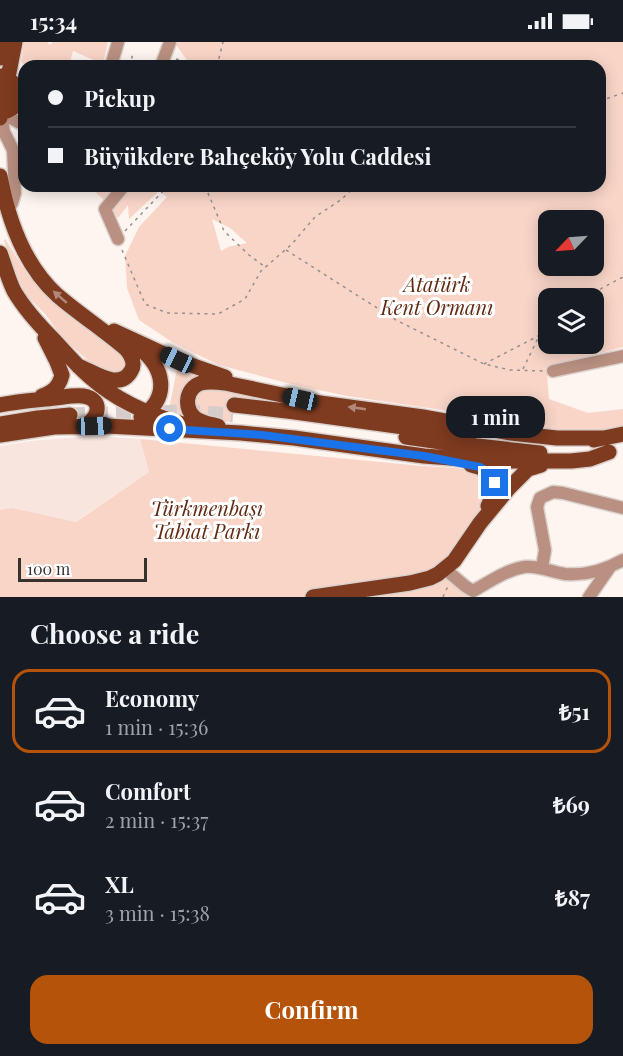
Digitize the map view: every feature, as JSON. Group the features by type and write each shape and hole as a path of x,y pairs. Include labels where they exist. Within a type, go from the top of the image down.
{"main road":[{"path":"0,58 3,42"},
{"path":"0,118 4,77 15,42"},
{"path":"0,176 7,211 23,248 38,274"},
{"path":"0,229 8,235 23,259 57,295 126,349 132,358 133,365 131,371 121,380 104,378 78,366"},
{"path":"0,253 15,292 37,322 90,378 114,395 148,412 212,431"},
{"path":"84,317 183,363 259,389"},
{"path":"33,399 54,391 62,375 37,322"},
{"path":"107,426 132,421 148,412 160,392 158,370 149,356 117,332"},
{"path":"240,432 224,426 208,424 195,417 190,412 187,400 192,389 196,385 210,381 320,403 423,417 511,433 557,438 602,438"},
{"path":"0,405 33,399 85,396 95,402 96,415 90,423 81,427"},
{"path":"0,413 28,409 70,410 0,424"},
{"path":"616,451 531,453 233,410 295,412 528,444 577,443 623,434"},
{"path":"0,435 31,429 107,426 240,432 424,456 491,462 556,462"},
{"path":"313,597 430,578 454,561 480,523 509,488 528,470 538,465 590,459 616,451"},
{"path":"424,456 480,467 490,473 495,489 480,523"}],"street":[{"path":"113,60 118,42"},
{"path":"163,60 170,42"},
{"path":"1,113 18,122"},
{"path":"1,113 4,132 13,150 15,193 7,211"},
{"path":"118,239 105,209 119,192"},
{"path":"0,265 9,279"},
{"path":"554,371 623,356"},
{"path":"542,568 545,550 537,507 540,498 554,492 563,493 623,508"},
{"path":"445,568 474,594 500,575 525,567 542,568 565,574 589,574 623,561"},
{"path":"589,597 610,567"}],"path":[{"path":"218,60 223,42"},
{"path":"131,60 133,53"},
{"path":"606,99 623,93"},
{"path":"162,192 118,239 145,304 167,314 218,314 245,299 261,271 286,250 315,217 349,192"},
{"path":"208,192 224,231 265,267"},
{"path":"286,250 396,320 484,364 510,370 554,371"},
{"path":"602,288 623,277"},
{"path":"484,364 538,336"},
{"path":"522,370 538,339"}],"shaded area":[{"path":"88,436 140,439 149,472 75,522 12,509 0,510 0,446"}],"green space":[{"path":"24,42 48,42 49,45 53,42 108,42 104,60 94,60 73,51 71,60 21,60"},
{"name":"Atatürk Kent Ormanı","path":"174,42 623,42 623,347 604,352 604,288 538,288 538,354 598,354 572,361 547,373 549,399 588,413 623,409 623,428 571,431 516,424 347,396 219,365 172,342 139,320 127,288 125,256 139,227 167,197 160,192 606,192 606,60 187,60","holes":["212,219 230,228 247,243 221,251"]},
{"name":"Atatürk Kent Ormanı","path":"95,192 158,192 129,219 128,205 118,218"},
{"path":"5,239 28,275 45,295 91,332 117,346 130,362 124,374 99,370 67,342 46,315 26,295 11,263"},
{"path":"177,369 197,377 187,385 181,395 180,407 185,419 168,414"},
{"path":"217,387 310,407 233,400 231,422 215,421 207,418 194,407 199,390"},
{"name":"Türkmenbaşı Tabiat Parkı","path":"140,439 458,468 478,472 488,482 485,502 466,534 441,566 454,585 469,597 0,597 0,510 12,508 76,522 149,472"}],"tunnel":[{"path":"70,415 187,412 233,415"}],"route":[{"path":"170,429 240,432 424,456 480,467 494,477 495,483"}]}
